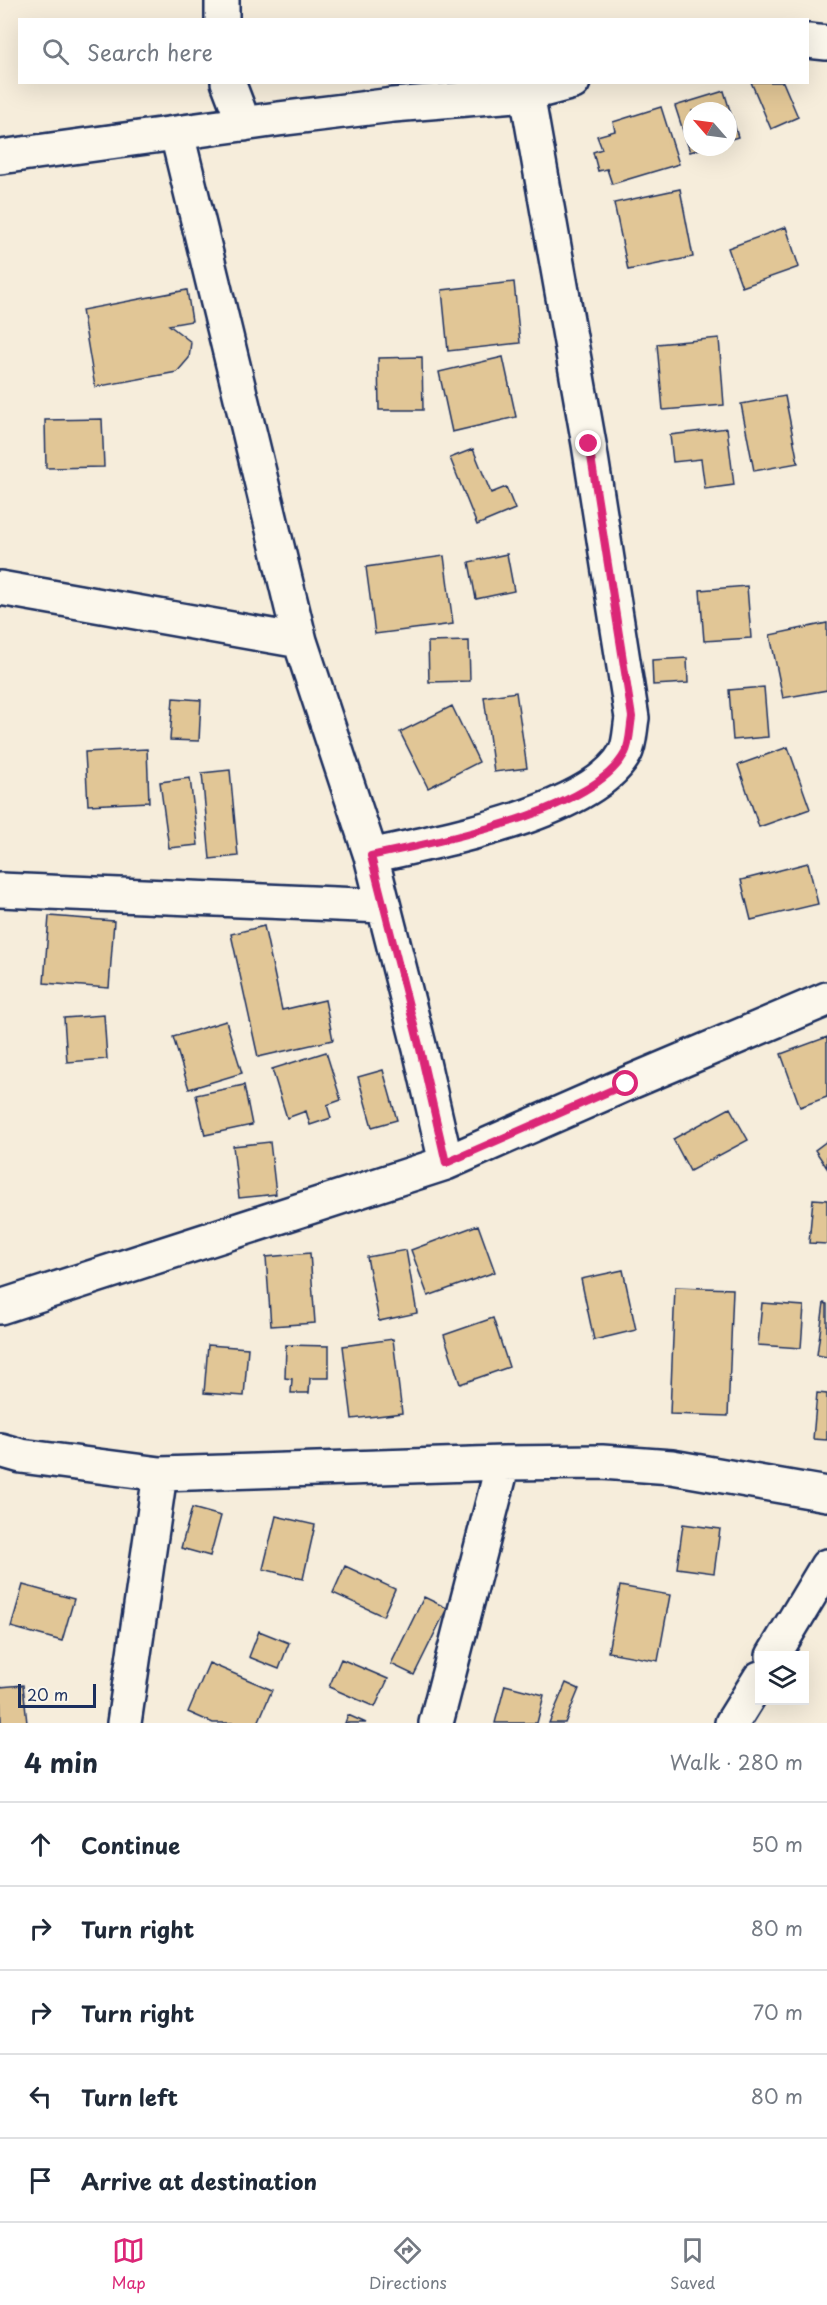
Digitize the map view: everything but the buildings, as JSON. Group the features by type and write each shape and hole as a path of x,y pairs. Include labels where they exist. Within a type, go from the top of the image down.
{"street":[{"path":"222,0 222,18"},
{"path":"809,41 827,43"},
{"path":"229,84 244,124"},
{"path":"0,157 393,105 527,94 565,84"},
{"path":"371,856 516,822 585,790 607,777 626,752 632,717 589,444 527,94"},
{"path":"177,134 300,641 371,856 446,1163"},
{"path":"1,582 300,641"},
{"path":"0,890 383,906"},
{"path":"0,1307 446,1163 827,999"},
{"path":"0,1450 21,1456 160,1474 503,1462 602,1462 672,1467 827,1494"},
{"path":"436,1723 503,1462"},
{"path":"124,1723 160,1474"},
{"path":"776,1651 827,1566"},
{"path":"732,1723 755,1685"}],"route":[{"path":"589,444 632,717 626,752 607,777 585,790 516,822 371,856 446,1163 626,1084"}]}
